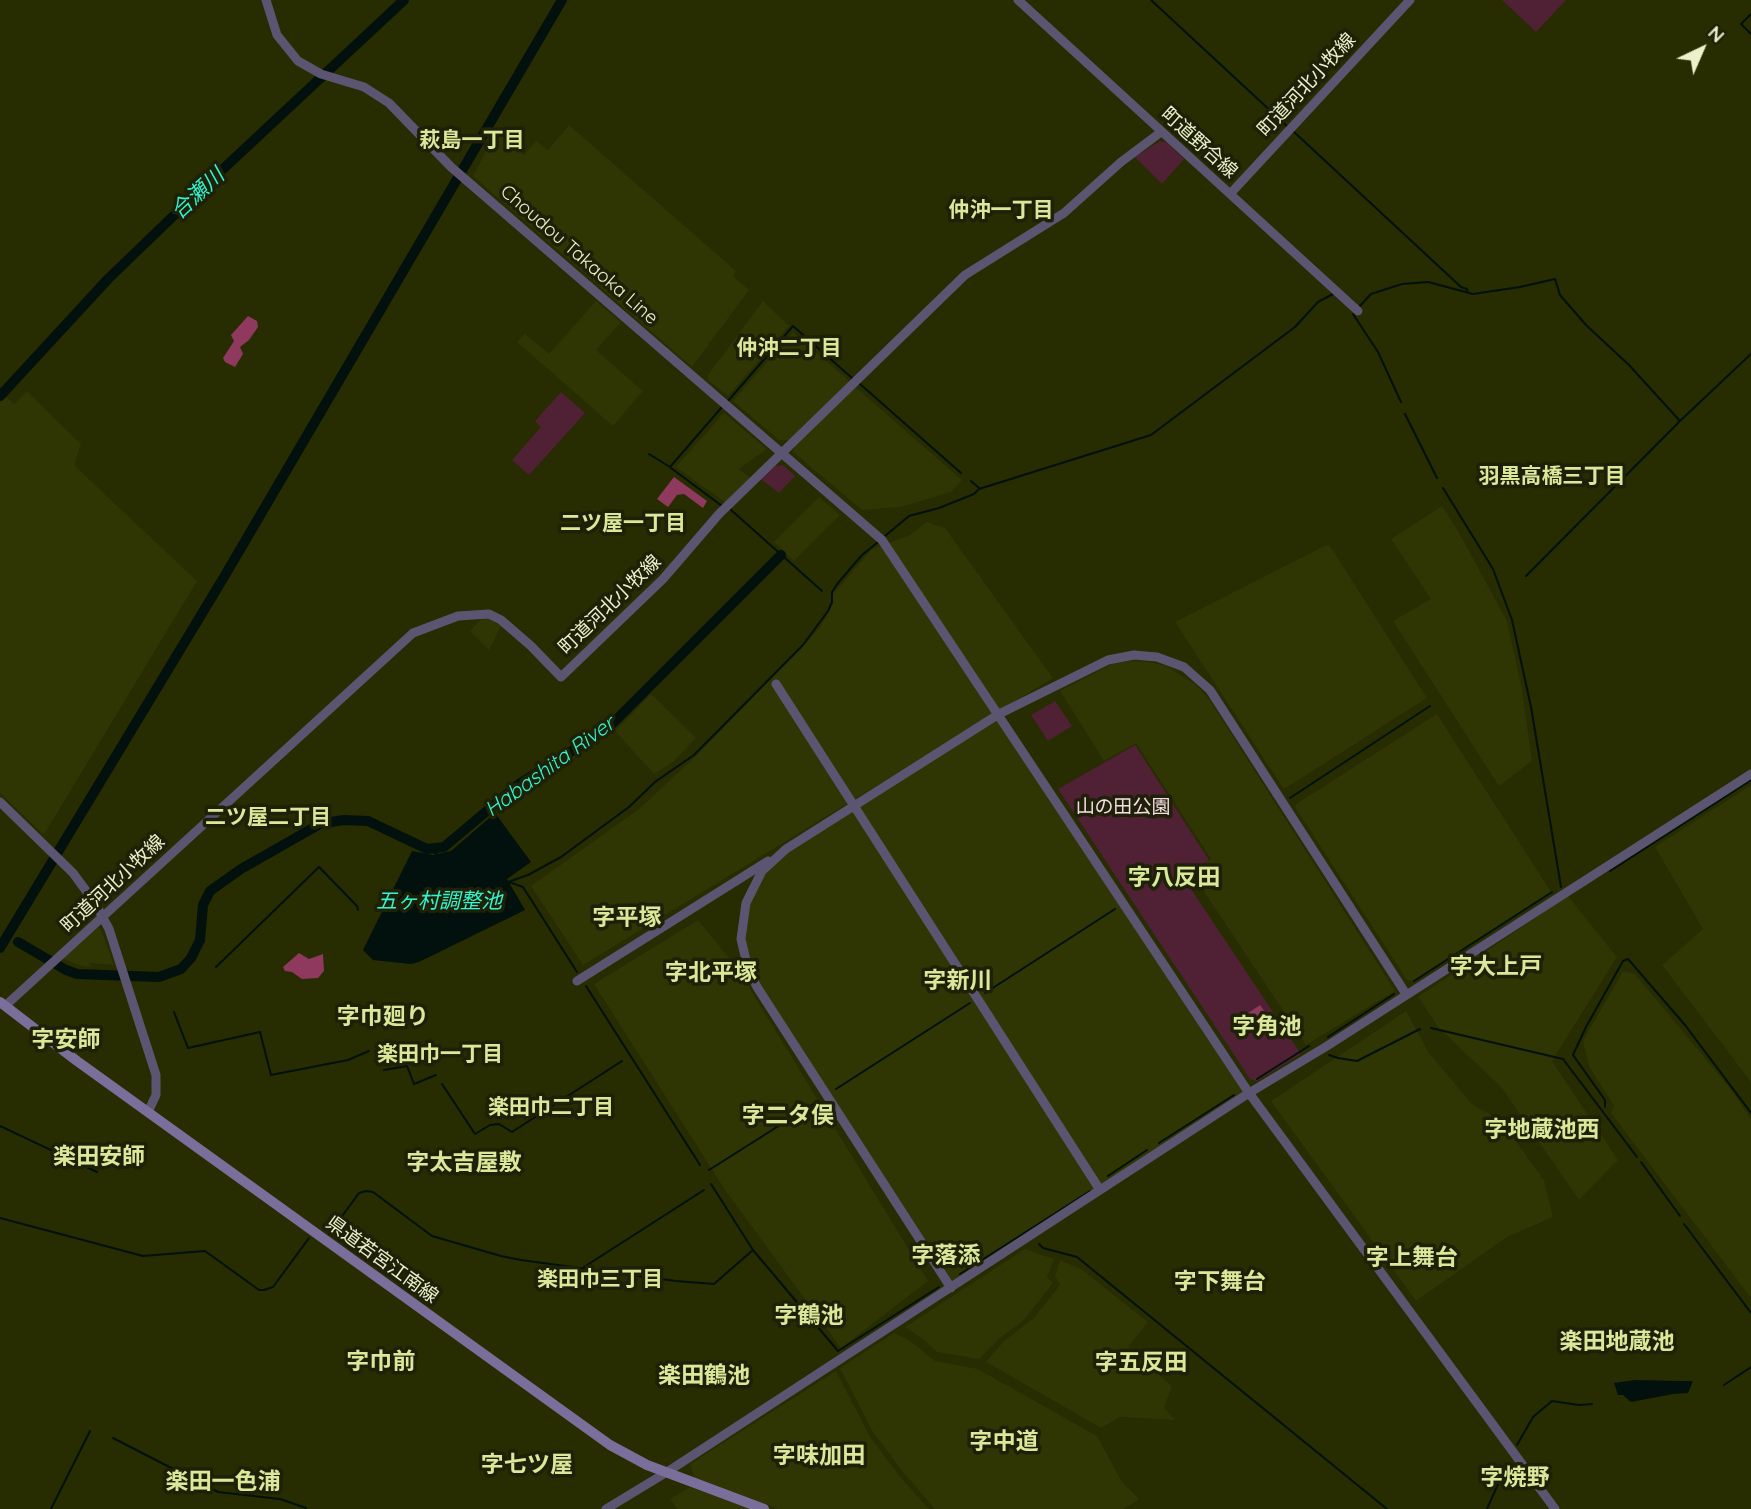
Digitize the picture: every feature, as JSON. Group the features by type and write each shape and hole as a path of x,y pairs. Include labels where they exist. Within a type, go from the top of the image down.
{"main road":[{"name":"県道若宮江南線","path":"2,1004 610,1446 667,1472 764,1509"}],"street":[{"name":"Choudou Takaoka Line","path":"266,0 272,22 282,42 298,61 314,71 357,84 382,97 459,174 883,540 1249,1093 1555,1509"},
{"name":"町道野合線","path":"1018,0 1358,311"},
{"name":"町道河北小牧線","path":"1230,194 1410,0"},
{"name":"町道河北小牧線","path":"2,1004 54,962 405,638 420,629 464,615 489,614 514,631 561,677 663,579 719,514 965,275 1064,213 1121,162 1161,132"},
{"path":"577,981 999,714 1115,657 1134,655 1173,661 1204,683 1406,994"},
{"path":"776,684 1100,1190"},
{"path":"606,1509 1249,1093 1327,1046 1751,774"},
{"path":"0,802 59,859 85,889 103,917 123,968 157,1081 155,1101 148,1112"},
{"path":"774,858 754,884 744,909 741,939 748,969 951,1288"}],"shaded area":[{"path":"569,125 736,271 733,276 749,290 692,367 473,176 496,131 524,155 536,141 548,150"},
{"path":"596,301 621,322 596,350 643,391 613,426 517,342 525,334 549,354"},
{"path":"763,301 789,326 728,396 708,380 708,375"},
{"path":"248,316 257,321 258,327 240,347 243,354 235,367 223,358 234,341 231,335"},
{"path":"793,332 850,382 789,440 779,440 733,401"},
{"path":"854,386 962,480 951,492 901,507 862,510 793,452 795,445"},
{"path":"0,391 14,404 27,391 81,444 74,465 197,581 45,833 0,793"},
{"path":"724,413 767,449 739,469 752,479 726,503 676,467"},
{"path":"674,477 707,501 703,508 684,494 677,495 668,507 657,499"},
{"path":"819,497 840,515 794,561 774,542"},
{"path":"1442,506 1507,621 1522,690 1532,761 1499,786 1393,621 1431,599 1391,539"},
{"path":"927,522 945,528 1053,678 583,965 531,886 639,809 696,756 821,626 833,604 833,594 872,549 910,535"},
{"path":"1326,545 1330,546 1427,698 1283,788 1175,622"},
{"path":"484,616 501,626 489,650 470,631"},
{"path":"1131,661 1166,666 1195,684 1209,699 1395,991 1306,1045 1191,872 1211,859 1136,743 1104,761 1060,691 1112,664"},
{"path":"651,694 696,738 673,762 654,774 615,731"},
{"path":"999,714 1249,1093 951,1288 746,963 744,909 774,858"},
{"path":"1437,714 1551,892 1413,981 1407,980 1295,807"},
{"path":"1751,785 1751,1082 1662,965 1703,929 1655,847"},
{"path":"1568,896 1617,957 1552,1061 1618,1160 1579,1200 1501,1087 1439,1028 1418,997"},
{"path":"698,920 738,969 928,1281 841,1348 725,1190 594,984"},
{"path":"96,927 100,928 114,965 89,963 92,967 82,966 63,959"},
{"path":"299,953 309,959 323,954 324,971 318,978 302,979 285,971 283,967"},
{"path":"1623,971 1635,974 1729,1087 1751,1119 1751,1298 1611,1113 1614,1106 1589,1066 1583,1041"},
{"path":"1260,1005 1280,1033 1258,1035 1248,1025 1238,1025 1238,1020"},
{"path":"1406,1011 1429,1053 1472,1104 1500,1120 1544,1180 1553,1217 1507,1237 1416,1301 1271,1101"},
{"path":"1025,1249 1054,1259 1047,1277 1053,1283 1024,1320 1000,1338 979,1359 937,1352 905,1327"},
{"path":"1060,1260 1081,1269 1148,1322 1128,1347 1172,1386 1164,1408 1175,1420 1120,1417 1101,1428 986,1362 1004,1341 1034,1318 1060,1285 1055,1276"},
{"path":"894,1333 909,1340 935,1361 978,1369 1097,1436 1122,1482 1138,1498 1137,1501 1123,1509 935,1509 873,1432 840,1368"},
{"path":"836,1371 870,1437 929,1509 778,1509 694,1477 690,1464"},
{"path":"690,1487 751,1509 677,1509 670,1499"}],"green space":[{"path":"1502,0 1566,0 1536,32"},
{"path":"1160,141 1166,142 1184,159 1162,184 1135,157"},
{"path":"561,392 585,413 529,475 512,460 541,427 535,421"},
{"path":"783,465 795,476 779,493 761,479 775,466"},
{"path":"1055,701 1072,726 1048,741 1031,715"},
{"name":"山の田公園","path":"1135,745 1209,860 1183,877 1301,1054 1257,1081 1250,1079 1058,789"}],"water":[{"name":"五ヶ村調整池","path":"495,813 531,862 507,879 525,910 419,962 411,964 373,960 363,950 412,851 433,855 451,851"},
{"path":"1635,1380 1693,1381 1688,1393 1631,1402 1623,1395 1618,1395 1614,1383"}],"waterway":[{"name":"合瀬川","path":"0,396 108,279 404,0"},
{"path":"0,948 224,577 562,0"},
{"path":"1151,0 1289,128"},
{"path":"1751,14 1741,24 1751,34"},
{"path":"1293,131 1461,287 1467,289 1468,293"},
{"path":"1359,307 1371,294 1402,284 1428,282 1473,294 1555,279 1560,295 1586,325 1629,365 1680,421"},
{"path":"885,536 909,516 939,508 974,494 979,489 1151,435 1295,327 1318,302 1333,294"},
{"path":"1353,314 1378,352 1401,402"},
{"path":"728,401 793,326 852,378"},
{"path":"1526,576 1680,421 1751,354"},
{"path":"860,384 961,473"},
{"path":"649,454 670,467 722,407"},
{"path":"1405,414 1437,478"},
{"path":"671,468 722,506"},
{"path":"971,481 979,488"},
{"path":"1443,488 1493,569 1512,620 1531,707 1561,887"},
{"path":"730,509 777,551"},
{"path":"508,882 528,875 561,857 629,807 655,782 694,755 803,645 828,611 832,592 838,583 862,555 878,542"},
{"name":"Habashita River","path":"18,942 77,974 159,977 181,969 191,958 200,940 203,905 210,891 241,869 320,824 343,820 368,821 427,849 444,847 519,784 607,729 781,555"},
{"path":"785,558 822,591"},
{"path":"1290,798 1430,706"},
{"path":"1610,871 1751,780"},
{"name":"Habashita River","path":"427,849 437,854"},
{"path":"216,967 319,867 358,910"},
{"path":"509,882 523,887 577,972"},
{"path":"1414,981 1552,892"},
{"path":"985,993 1115,909"},
{"path":"1605,1107 1605,1100 1573,1055 1623,961 1628,959 1685,1025 1751,1113"},
{"path":"586,986 700,1165"},
{"path":"1328,1037 1394,994"},
{"path":"836,1089 970,1003"},
{"path":"174,1012 188,1048 260,1032 271,1075 348,1060 369,1051"},
{"path":"1431,1028 1563,1059 1637,1157"},
{"path":"1329,1055 1357,1061 1420,1029"},
{"path":"1257,1079 1309,1046"},
{"path":"442,1084 475,1134 490,1125 499,1124 512,1132 622,1061"},
{"path":"384,1070 407,1066 414,1084 436,1075"},
{"path":"1159,1143 1234,1095"},
{"path":"709,1170 818,1101"},
{"path":"0,1126 97,1172"},
{"path":"1108,1176 1147,1150"},
{"path":"1641,1162 1680,1216"},
{"path":"711,1184 753,1250 838,1351 939,1287"},
{"path":"584,1267 704,1190"},
{"path":"329,1234 359,1193 366,1191 373,1192 432,1236 521,1260 714,1284 753,1250"},
{"path":"960,1274 1090,1191"},
{"path":"0,1218 143,1256 205,1251 259,1290 273,1287 309,1238"},
{"path":"1684,1224 1751,1313"},
{"path":"1039,1244 1043,1248 1077,1257 1387,1509"},
{"path":"1724,1385 1751,1367"},
{"path":"1517,1445 1533,1417 1552,1401 1592,1404"},
{"path":"51,1509 90,1431"},
{"path":"113,1438 218,1492 280,1499 306,1508"},
{"path":"1487,1509 1506,1466"}],"district":[{"name":"萩島一丁目","path":"472,141"},
{"name":"仲沖一丁目","path":"1001,211"},
{"name":"仲沖二丁目","path":"789,349"},
{"name":"羽黒高橋三丁目","path":"1552,477"},
{"name":"二ツ屋一丁目","path":"623,524"},
{"name":"二ツ屋二丁目","path":"268,818"},
{"name":"字八反田","path":"1174,878"},
{"name":"字平塚","path":"627,918"},
{"name":"字大上戸","path":"1496,967"},
{"name":"字北平塚","path":"711,973"},
{"name":"字新川","path":"958,981"},
{"name":"字巾廻り","path":"383,1017"},
{"name":"字角池","path":"1267,1027"},
{"name":"字安師","path":"66,1040"},
{"name":"楽田巾一丁目","path":"440,1055"},
{"name":"楽田巾二丁目","path":"551,1108"},
{"name":"字二タ俣","path":"788,1116"},
{"name":"字地蔵池西","path":"1542,1130"},
{"name":"楽田安師","path":"99,1157"},
{"name":"字太吉屋敷","path":"464,1163"},
{"name":"字落添","path":"946,1256"},
{"name":"字上舞台","path":"1412,1258"},
{"name":"楽田巾三丁目","path":"600,1280"},
{"name":"字下舞台","path":"1220,1282"},
{"name":"字鶴池","path":"809,1316"},
{"name":"楽田地蔵池","path":"1617,1342"},
{"name":"字巾前","path":"381,1362"},
{"name":"字五反田","path":"1141,1363"},
{"name":"楽田鶴池","path":"704,1376"},
{"name":"字中道","path":"1004,1442"},
{"name":"字味加田","path":"819,1456"},
{"name":"字七ツ屋","path":"527,1465"},
{"name":"字焼野","path":"1515,1478"},
{"name":"楽田一色浦","path":"223,1482"}]}
